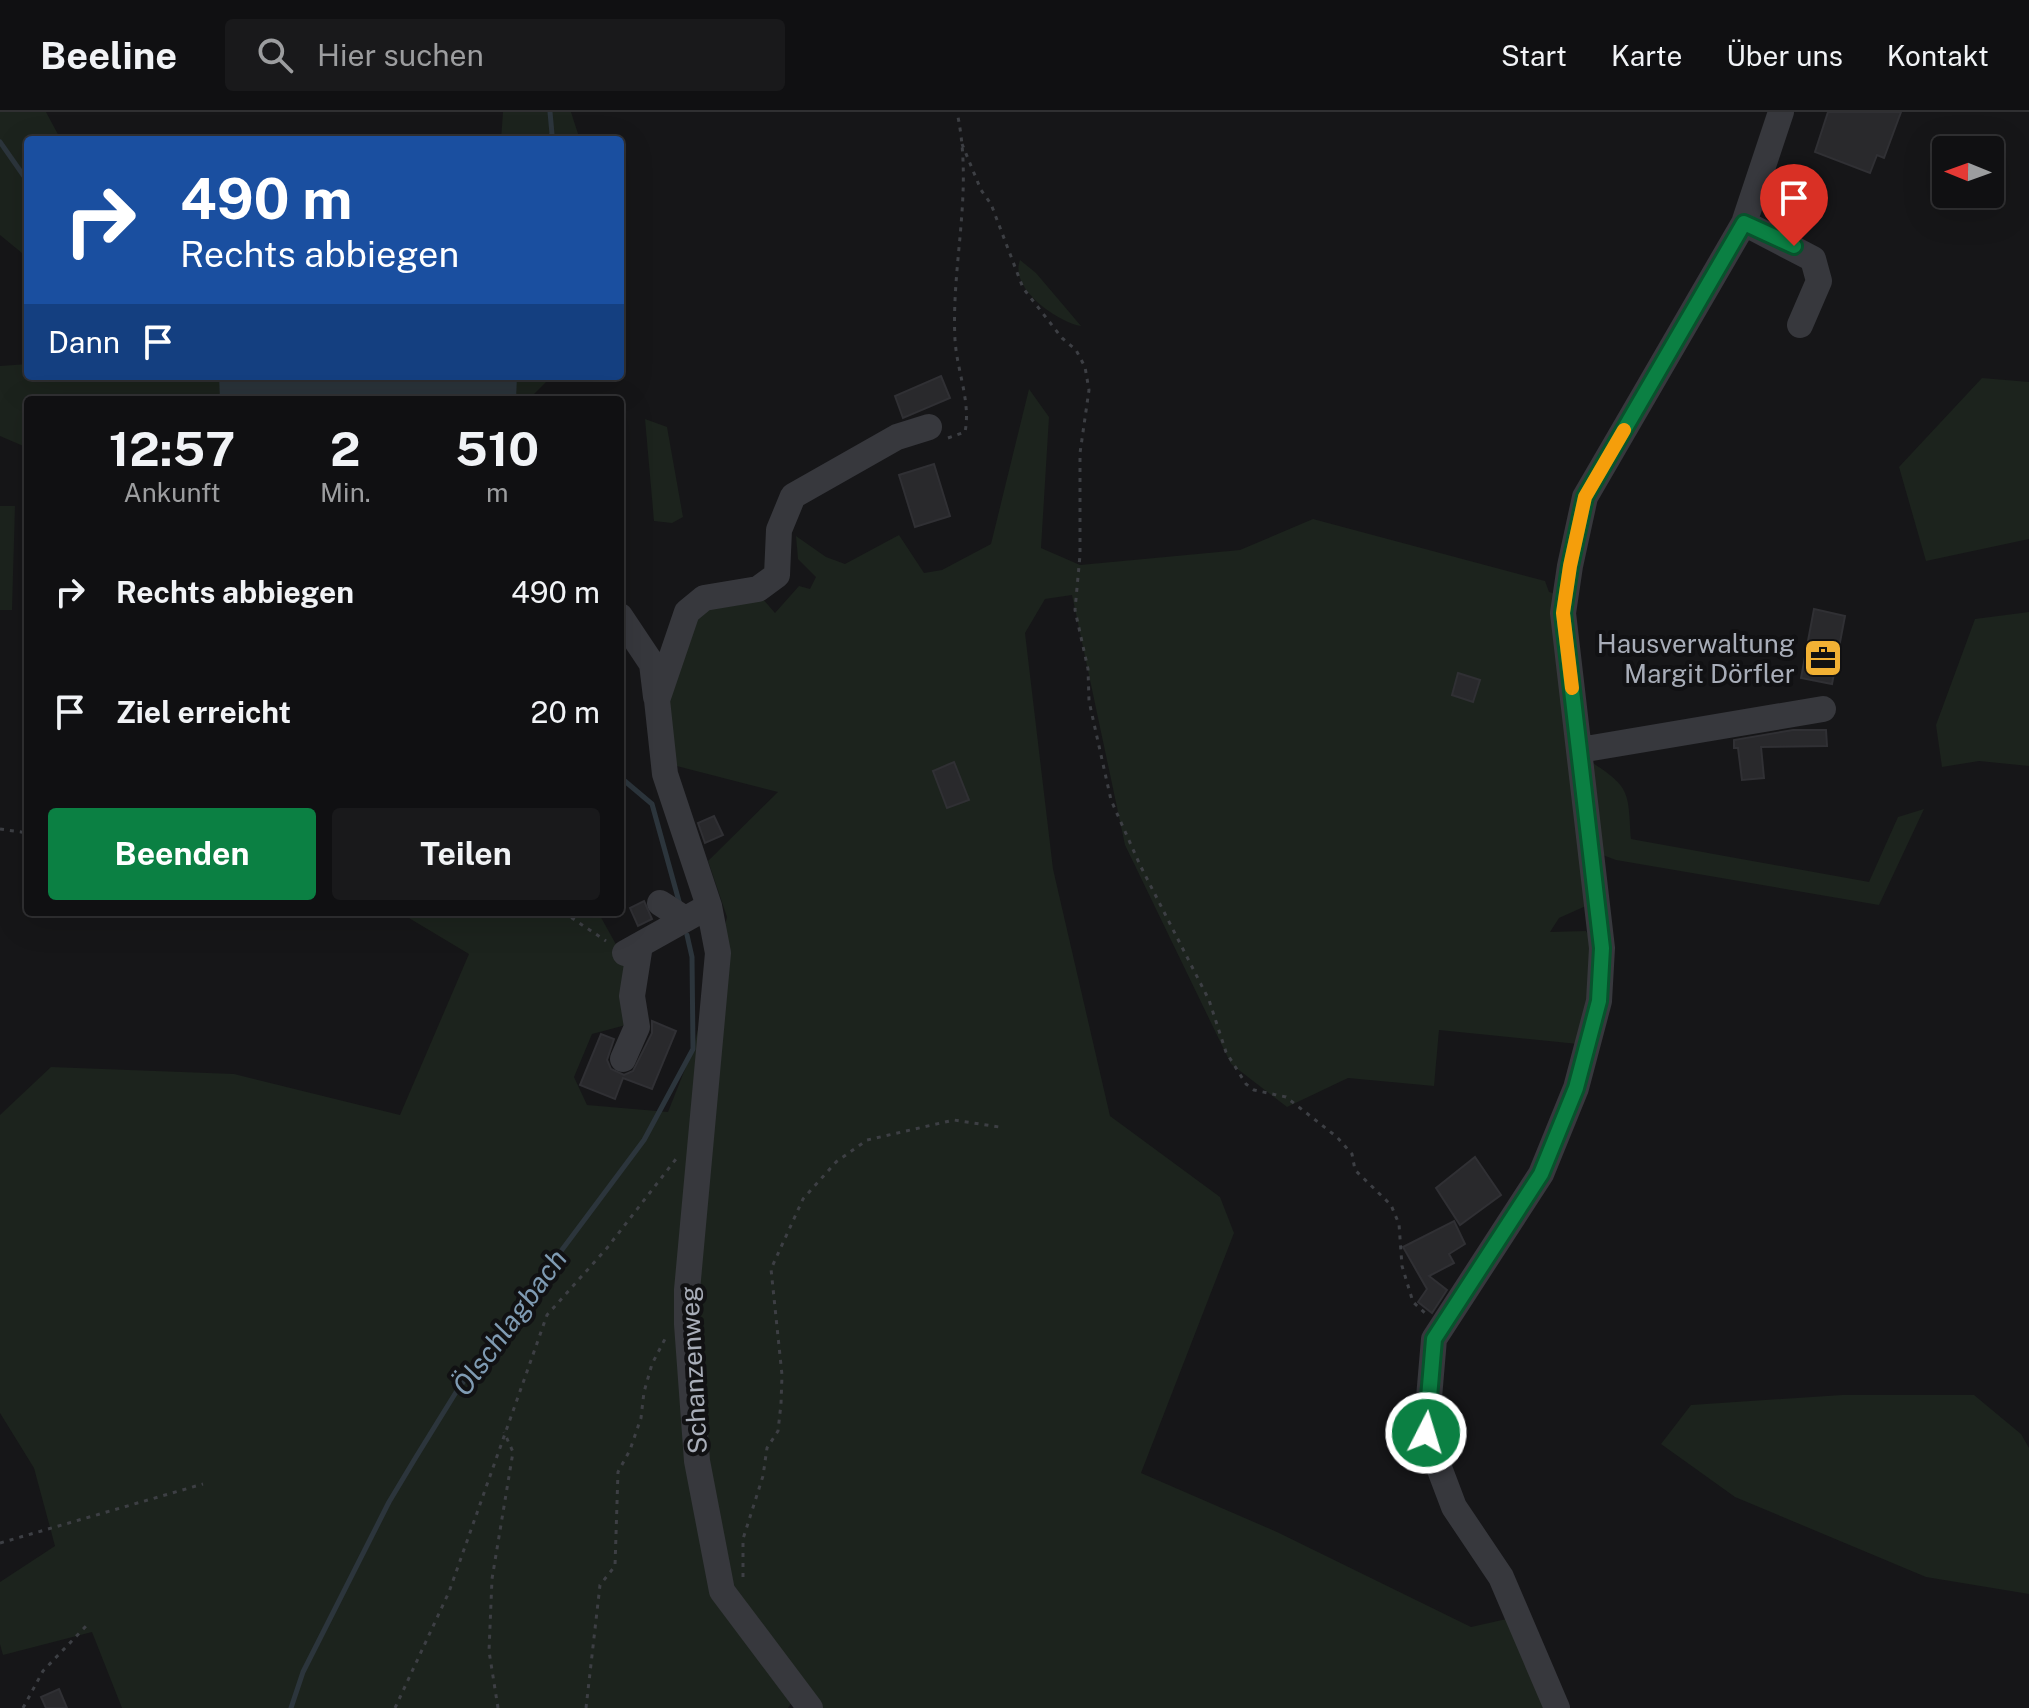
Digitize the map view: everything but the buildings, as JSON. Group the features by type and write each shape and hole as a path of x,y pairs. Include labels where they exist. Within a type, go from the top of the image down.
{"street":[{"path":"1557,1708 1501,1577 1454,1507 1426,1433 1434,1339 1541,1174 1576,1088 1599,1001 1602,948 1563,613 1585,497 1744,223 1781,112"},
{"path":"1744,223 1813,259 1819,281 1800,325"},
{"path":"657,700 687,612 704,598 758,589 777,575 779,530 793,496 897,437 929,427"},
{"name":"Schanzenweg","path":"624,622 652,664 665,774 709,906 718,953 700,1128 687,1324 697,1461 722,1591 810,1708"},
{"path":"1580,750 1823,709"},
{"path":"660,903 685,919"},
{"path":"623,1059 637,1027 632,996 632,949 709,906"}],"path":[{"path":"929,427 940,442 965,432 968,418 955,340 965,189 957,112"},
{"path":"962,144 981,190 991,204 1023,288 1062,338 1076,350 1085,367 1089,390 1080,453 1080,555 1075,610 1088,669 1089,701 1111,800 1140,865 1209,1000 1226,1052 1246,1084 1254,1090 1277,1093 1305,1109 1352,1154 1355,1170 1382,1194 1395,1211 1402,1266 1413,1302 1419,1310 1443,1326"},
{"path":"0,829 24,832"},
{"path":"570,916 632,949"},
{"path":"731,1601 743,1579 743,1539 763,1476 767,1448 778,1431 780,1417 782,1375 771,1269 803,1199 836,1162 867,1140 954,1120 999,1127"},
{"path":"395,1708 449,1592 547,1315 607,1248 700,1128"},
{"path":"586,1708 600,1585 615,1566 618,1472 641,1418 652,1364 670,1326 687,1324"},
{"path":"498,1708 489,1651 492,1579 513,1452 504,1431"},
{"path":"0,1543 203,1484"},
{"path":"23,1708 43,1671 88,1624"}],"shaded area":[{"path":"0,112 46,112 59,136 24,136 24,255 0,235"},
{"path":"503,112 571,112 579,136 501,136"},
{"path":"1020,260 1036,273 1081,326 1060,318 1028,293 1019,271"},
{"path":"24,364 24,380 407,380 321,396 24,396 24,446 0,436 0,366"},
{"path":"1982,378 2029,382 2029,539 1926,561 1899,467"},
{"path":"219,380 517,380 516,396 220,396"},
{"path":"466,380 548,380 532,396 469,396"},
{"path":"1029,389 1049,417 1041,548 1080,565 1240,550 1313,519 1545,581 1549,592 1556,594 1588,905 1559,918 1550,932 1586,931 1591,943 1594,971 1578,1044 1439,1030 1434,1086 1348,1078 1287,1107 1231,1064 1125,845 1072,595 1045,599 1025,633 1053,869 1110,1116 1220,1197 1234,1233 1141,1473 1277,1532 1471,1627 1520,1616 1560,1708 814,1708 796,1695 788,1708 122,1708 92,1632 3,1655 0,1644 0,1582 55,1546 34,1468 0,1413 0,1115 51,1067 234,1074 400,1115 469,954 406,916 600,916 628,966 626,1025 592,1034 574,1077 587,1105 668,1112 693,1049 727,917 708,861 778,792 669,764 664,689 694,620 713,605 762,598 775,613 799,586 810,589 816,577 798,559 796,536 826,557 845,564 899,535 924,573 942,570 991,544"},
{"path":"645,419 667,427 683,517 672,523 654,521"},
{"path":"0,506 15,506 12,610 0,610"},
{"path":"2029,612 2029,766 1979,761 1942,767 1936,725 1975,619"},
{"path":"1590,761 1613,778 1625,792 1631,839 1869,882 1898,817 1924,809 1879,905 1616,860 1600,854"},
{"path":"1842,1395 1974,1395 2021,1434 2029,1448 2029,1594 1926,1577 1735,1497 1661,1444 1691,1405"}],"waterway":[{"name":"Ölschlagbach","path":"550,112 551,136"},
{"path":"0,142 24,176"},
{"name":"Ölschlagbach","path":"624,780 652,804 680,905"},
{"name":"Ölschlagbach","path":"291,1708 303,1672 389,1502 416,1457 458,1389 644,1140 693,1049 692,957 687,935"}],"slow traffic":[{"path":"1572,688 1563,613 1570,566 1585,497 1624,430"}],"place":[{"name":"Hausverwaltung Margit Dörfler","path":"1823,658"}],"route":[{"path":"1426,1433 1434,1339 1541,1174 1576,1088 1599,1001 1602,948 1563,613 1585,497 1744,223 1794,246"}]}
